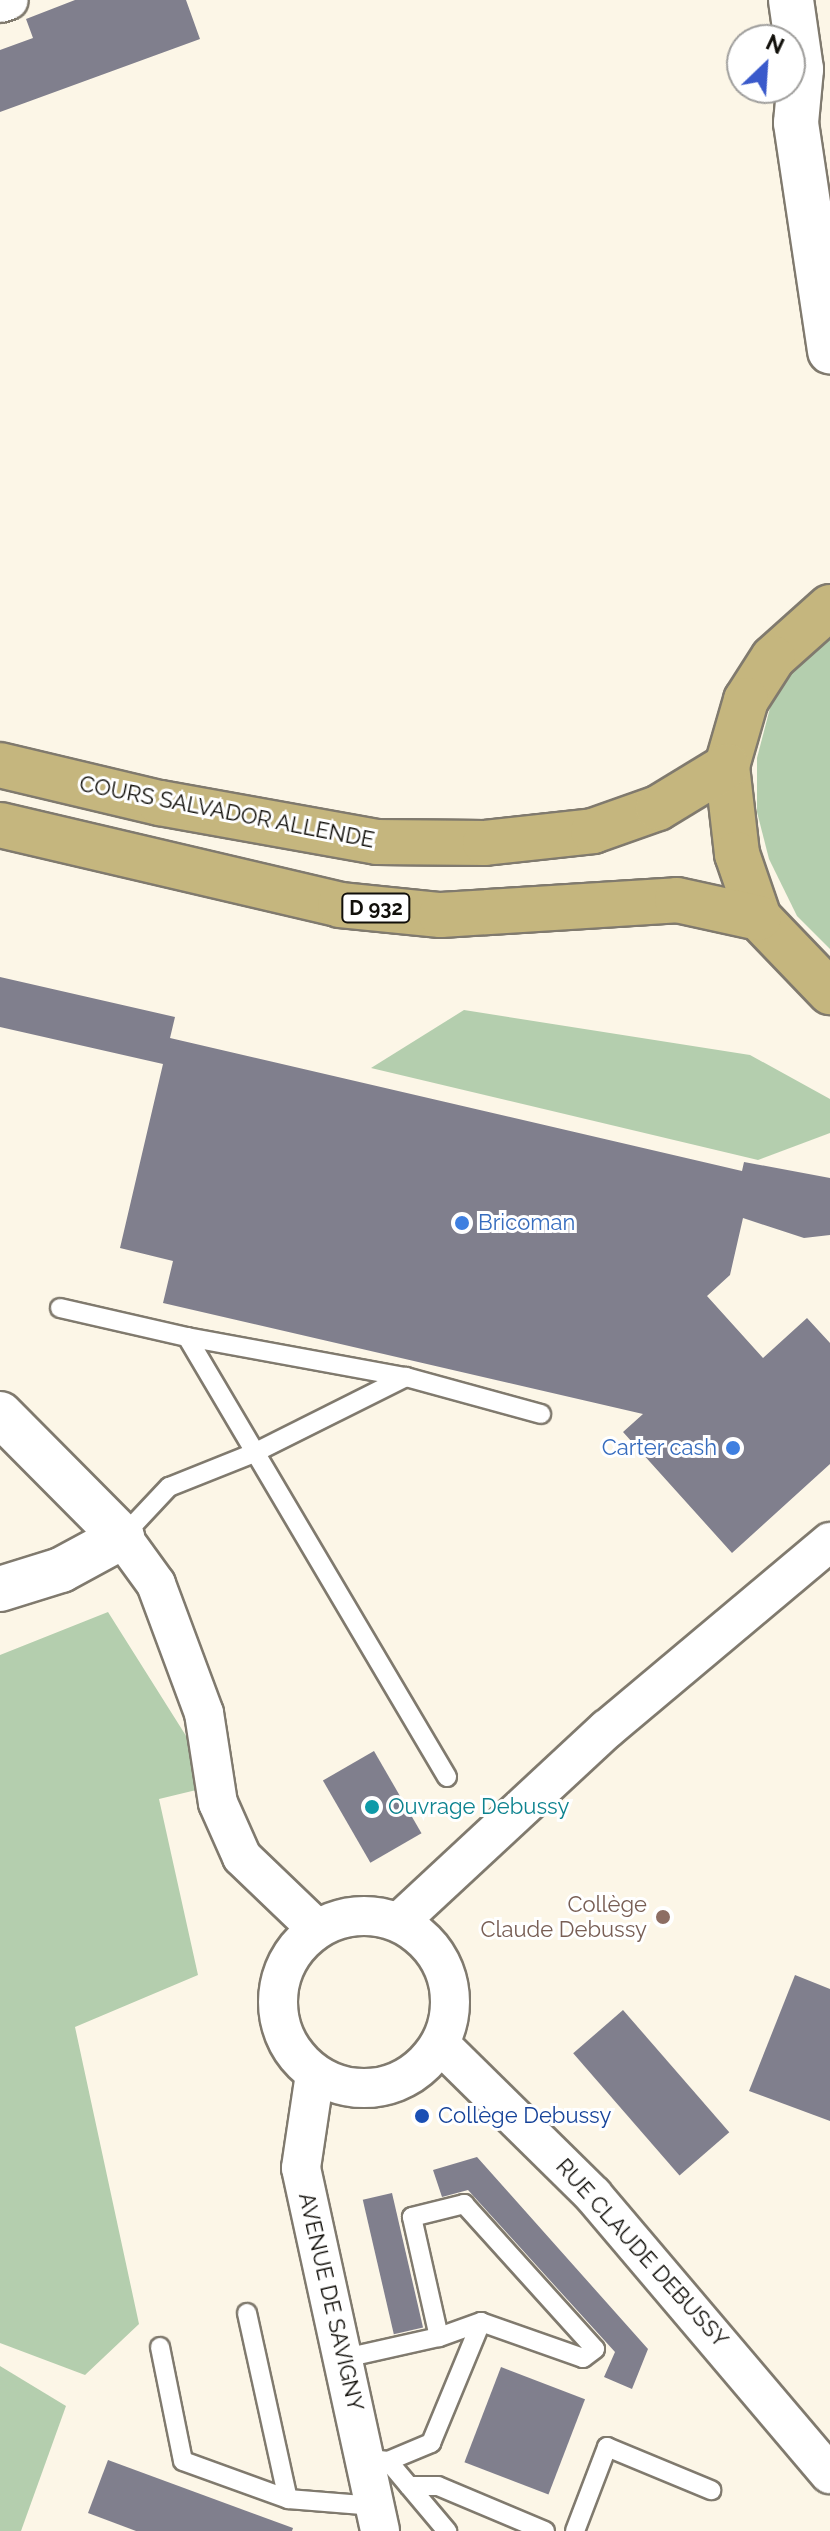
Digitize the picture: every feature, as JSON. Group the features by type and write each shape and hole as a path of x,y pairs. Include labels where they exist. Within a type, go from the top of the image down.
{"main road":[{"path":"791,0 794,24"},
{"path":"806,80 830,132"},
{"path":"798,104 796,123 830,351"},
{"path":"830,607 808,622 759,679 746,700 727,766 737,854 759,918 830,992"},
{"name":"COURS SALVADOR ALLENDE","path":"0,765 160,803 377,842 485,843 593,831 658,808 727,766"},
{"name":"D 932","path":"0,825 340,905 441,915 677,900 759,918"},
{"path":"0,1414 122,1537 61,1570 0,1589"}],"street":[{"path":"0,3 9,0"},
{"path":"122,1537 160,1595 204,1713 218,1803 242,1857 317,1929"},
{"path":"399,1922 607,1729 830,1542"},
{"path":"372,1915 399,1922 423,1938 446,1974 450,2017 440,2044 398,2082 342,2085 315,2074 282,2028 277,2001 296,1948 317,1929 372,1915"},
{"name":"RUE CLAUDE DEBUSSY","path":"440,2044 603,2206 830,2474"},
{"name":"AVENUE DE SAVIGNY","path":"315,2074 301,2168 345,2358 377,2460 377,2519"}],"lane":[{"path":"60,1308 187,1337 406,1377 541,1414"},
{"path":"187,1337 447,1777"},
{"path":"122,1537 169,1487 254,1453 406,1377"},
{"path":"345,2358 439,2337 481,2322 583,2358 595,2349 464,2204 412,2217 439,2337"},
{"path":"247,2313 288,2499"},
{"path":"377,2460 431,2443 481,2322"},
{"path":"160,2347 183,2461 288,2499 377,2519"},
{"path":"575,2531 607,2447 711,2490"},
{"path":"377,2460 409,2486 447,2531"},
{"path":"409,2486 438,2486 545,2531"}],"green space":[{"path":"830,639 830,949 797,916 769,859 757,812 757,758 771,704 803,657"},
{"path":"464,1010 750,1055 830,1099 830,1133 758,1160 371,1068"},
{"path":"108,1612 217,1785 159,1799 198,1975 75,2027 139,2324 85,2375 0,2343 0,1655"},
{"path":"0,2366 66,2406 21,2531 0,2531"}],"building":[{"path":"75,0 186,0 200,39 0,112 0,50 33,38 26,19"},
{"name":"Bricoman","path":"0,977 175,1017 170,1038 742,1171 744,1162 830,1178 830,1235 804,1238 743,1218 730,1275 707,1296 763,1358 807,1318 830,1343 830,1464 732,1553 623,1432 643,1414 163,1303 173,1261 120,1248 163,1064 0,1027"},
{"name":"Ouvrage Debussy","path":"374,1751 422,1833 370,1863 323,1780"},
{"path":"795,1975 830,1989 830,2121 749,2091"},
{"path":"623,2010 729,2132 679,2176 573,2053"},
{"path":"477,2157 648,2349 632,2389 604,2377 615,2352 468,2190 442,2197 433,2170"},
{"path":"392,2193 423,2327 394,2334 363,2200"},
{"path":"501,2367 585,2399 548,2494 464,2462"},
{"path":"108,2460 293,2528 292,2531 136,2531 88,2513"}],"place":[{"name":"Bricoman","path":"462,1223"},
{"name":"Carter cash","path":"733,1448"},
{"name":"Ouvrage Debussy","path":"372,1807"},
{"name":"Collège Claude Debussy","path":"663,1917"},
{"name":"Collège Debussy","path":"422,2116"}]}
